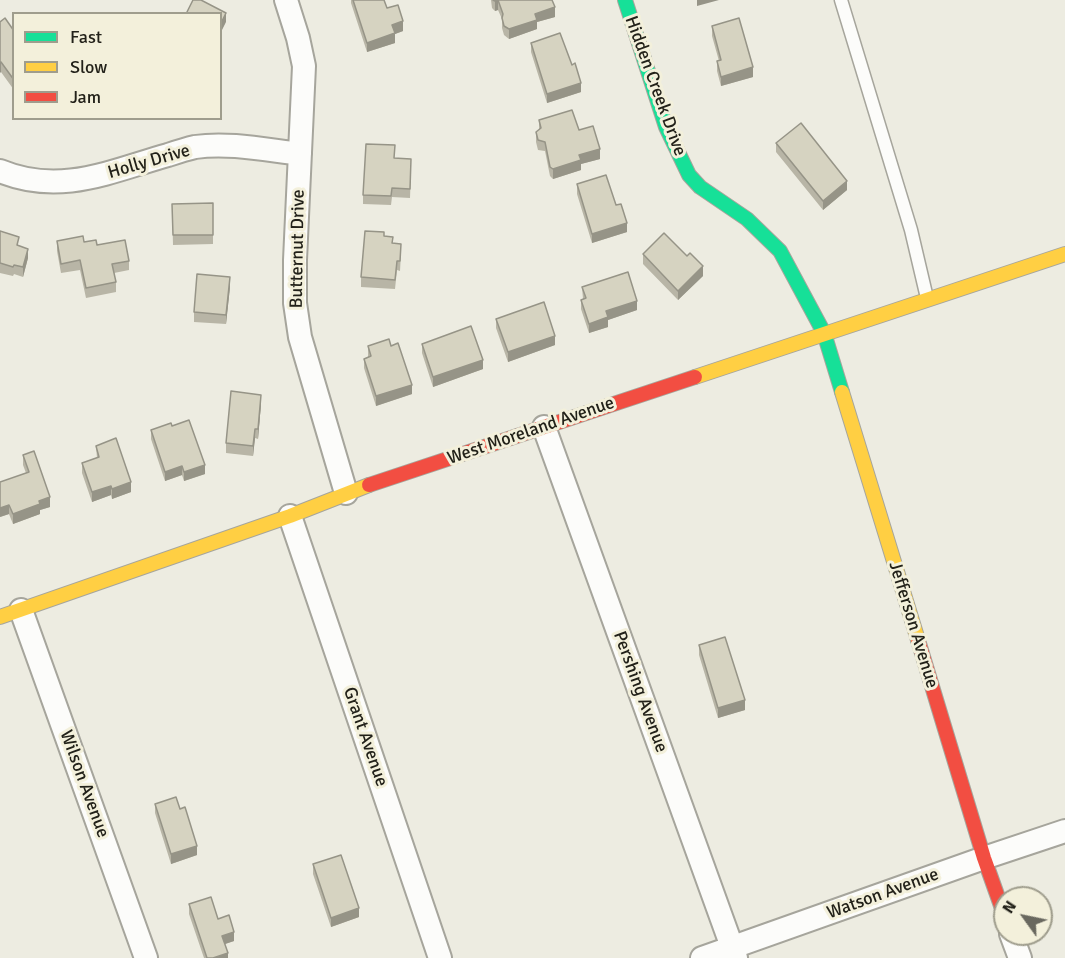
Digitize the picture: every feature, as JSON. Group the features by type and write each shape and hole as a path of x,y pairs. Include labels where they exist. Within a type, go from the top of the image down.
{"street":[{"name":"Butternut Drive","path":"286,0 304,66 295,303 300,337 346,493"},
{"name":"Hidden Creek Drive","path":"625,0 666,128 688,175 700,188 747,219 780,250 824,333"},
{"name":"Holly Drive","path":"0,171 13,177 72,182 195,147 232,147 300,154"},
{"name":"West Moreland Avenue","path":"11,613 290,516 346,493 1065,254"},
{"name":"Jefferson Avenue","path":"824,333 994,886"},
{"name":"Pershing Avenue","path":"544,427 734,953"},
{"name":"Grant Avenue","path":"290,516 440,958"},
{"name":"Wilson Avenue","path":"11,613 147,958"},
{"name":"Watson Avenue","path":"702,958 734,953 984,858 1065,831"}],"lane":[{"path":"841,0 911,230 927,299"}],"building":[{"path":"193,0 201,0 226,13 222,21 222,12 187,12"},
{"path":"353,0 384,0 387,8 398,5 403,21 392,25 395,33 367,43"},
{"path":"498,0 552,0 555,7 535,14 537,20 509,29 504,26"},
{"path":"5,18 12,28 12,77 0,63 0,22"},
{"path":"739,18 753,67 721,77 717,61 721,60 712,26"},
{"path":"560,33 572,65 575,63 581,83 547,94 531,43"},
{"path":"572,110 579,130 593,126 600,149 579,155 581,160 553,169 550,167 545,142 538,140 536,132 541,128 539,120"},
{"path":"801,123 847,181 823,201 776,143"},
{"path":"366,144 395,145 394,158 411,159 410,189 392,188 391,196 363,195"},
{"path":"606,175 616,205 621,204 627,223 592,234 577,184"},
{"path":"213,203 213,235 173,235 172,204"},
{"path":"0,231 19,237 17,245 28,249 23,267 0,263"},
{"path":"365,231 384,232 384,236 393,237 392,243 401,244 400,261 397,261 395,280 361,277"},
{"path":"664,233 687,256 690,253 703,266 678,291 643,254"},
{"path":"83,236 84,242 96,240 97,245 125,240 129,261 112,264 116,282 86,288 80,260 61,264 57,241"},
{"path":"628,272 637,301 606,311 608,317 589,324 581,300 586,298 582,287"},
{"path":"197,274 230,277 226,315 194,312"},
{"path":"544,302 555,336 508,352 496,319"},
{"path":"471,326 483,360 433,377 422,344"},
{"path":"389,339 391,346 398,343 412,385 376,396 364,359 371,356 368,346"},
{"path":"231,391 261,395 258,429 255,429 253,446 226,443"},
{"path":"189,420 205,465 184,472 182,466 165,472 151,430"},
{"path":"116,438 131,482 112,489 111,486 92,492 82,463 99,457 96,446"},
{"path":"34,451 50,497 39,501 40,504 13,514 9,505 0,508 0,482 29,472 23,455"},
{"path":"725,637 745,700 718,708 699,645"},
{"path":"176,797 180,809 185,807 197,846 171,854 155,804"},
{"path":"341,855 359,908 331,918 313,864"},
{"path":"211,897 218,919 229,915 234,932 222,936 228,953 207,958 189,904"}],"traffic: fast":[{"path":"625,0 666,127 689,175 700,187 747,219 780,251 824,333 842,392"}],"traffic: slow":[{"path":"695,377 1065,254"},
{"path":"842,392 918,640"},
{"path":"0,617 290,516 369,485"}],"traffic: jam":[{"path":"369,485 695,377"},
{"path":"918,640 994,886"}]}
